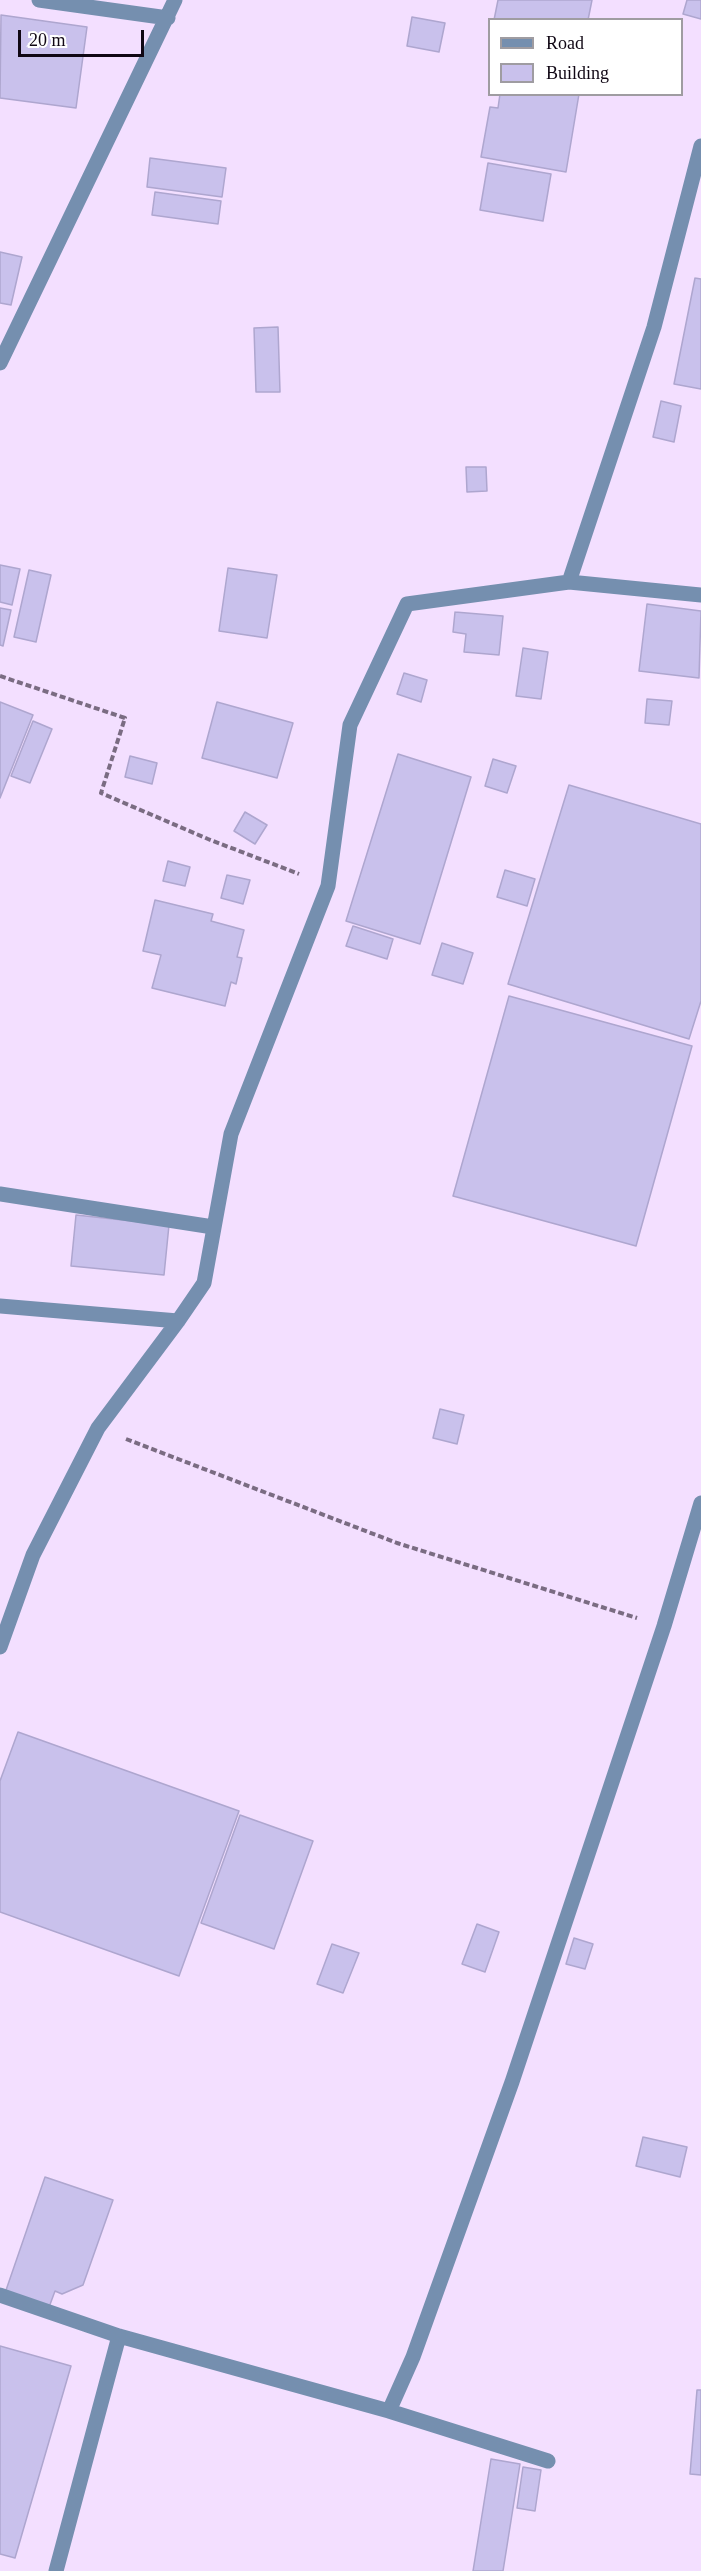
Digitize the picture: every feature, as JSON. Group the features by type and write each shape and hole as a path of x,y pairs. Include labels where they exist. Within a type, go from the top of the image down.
{"street":[{"path":"39,0 168,18"},
{"path":"0,363 175,0"},
{"path":"569,582 654,327 701,146"},
{"path":"0,1647 33,1555 98,1428 178,1322 204,1282 231,1134 328,886 350,725 407,604 569,582 701,595"},
{"path":"0,1194 213,1227"},
{"path":"0,1306 178,1322"},
{"path":"389,2411 413,2356 512,2082 664,1626 701,1503"},
{"path":"0,2295 119,2336 389,2411 548,2461"},
{"path":"56,2571 119,2336"}],"path":[{"path":"0,676 125,718 101,793 208,839 328,886"},
{"path":"98,1428 397,1543 664,1626"}],"building":[{"path":"498,0 592,0 588,18 494,18"},
{"path":"687,0 701,0 701,19 683,14"},
{"path":"1,15 87,27 76,108 0,98"},
{"path":"412,17 445,23 439,52 407,46"},
{"path":"500,96 579,96 566,172 481,157 490,107 498,108"},
{"path":"150,158 226,168 222,197 147,187"},
{"path":"488,163 551,174 543,221 480,210"},
{"path":"155,192 221,201 218,224 152,215"},
{"path":"0,252 22,257 11,305 0,303"},
{"path":"695,278 701,279 701,389 674,384"},
{"path":"278,327 280,392 256,392 254,328"},
{"path":"661,401 681,406 674,442 653,437"},
{"path":"466,467 486,467 487,491 467,492"},
{"path":"0,565 20,569 12,605 0,602"},
{"path":"228,568 277,575 267,638 219,631"},
{"path":"29,570 51,575 36,642 14,637"},
{"path":"647,604 701,611 699,678 639,671"},
{"path":"0,608 11,610 3,646 0,645"},
{"path":"455,612 503,616 499,655 464,652 466,634 453,632"},
{"path":"523,648 548,652 541,699 516,696"},
{"path":"404,673 427,680 421,702 397,694"},
{"path":"647,699 672,701 669,725 645,723"},
{"path":"0,702 33,715 0,798"},
{"path":"217,702 293,723 277,778 202,758"},
{"path":"33,721 52,729 30,783 11,776"},
{"path":"398,754 471,777 420,944 346,921"},
{"path":"130,756 157,763 152,784 125,777"},
{"path":"493,759 516,766 507,793 485,786"},
{"path":"569,785 701,824 701,1001 689,1039 508,984"},
{"path":"245,812 267,825 255,844 234,831"},
{"path":"168,861 190,867 185,886 163,881"},
{"path":"505,870 535,879 527,906 497,897"},
{"path":"227,875 250,880 243,904 221,898"},
{"path":"155,900 213,914 211,921 244,930 237,957 242,958 236,984 231,982 225,1006 152,988 161,955 143,951"},
{"path":"353,926 393,939 387,959 346,946"},
{"path":"442,943 473,953 463,984 432,975"},
{"path":"509,996 692,1046 636,1246 453,1196"},
{"path":"76,1215 169,1225 164,1275 71,1266"},
{"path":"440,1409 464,1415 457,1444 433,1438"},
{"path":"18,1732 239,1811 179,1976 0,1912 0,1781"},
{"path":"240,1815 313,1841 274,1949 201,1923"},
{"path":"477,1924 499,1932 485,1972 462,1964"},
{"path":"574,1938 593,1944 585,1969 566,1964"},
{"path":"332,1944 359,1953 343,1993 317,1984"},
{"path":"643,2137 687,2147 680,2177 636,2166"},
{"path":"45,2177 113,2200 83,2285 62,2294 55,2291 48,2310 4,2296"},
{"path":"0,2346 71,2366 15,2558 0,2554"},
{"path":"697,2390 701,2390 701,2475 690,2474"},
{"path":"491,2459 520,2464 503,2571 473,2571"},
{"path":"523,2467 541,2470 535,2511 517,2508"}]}
